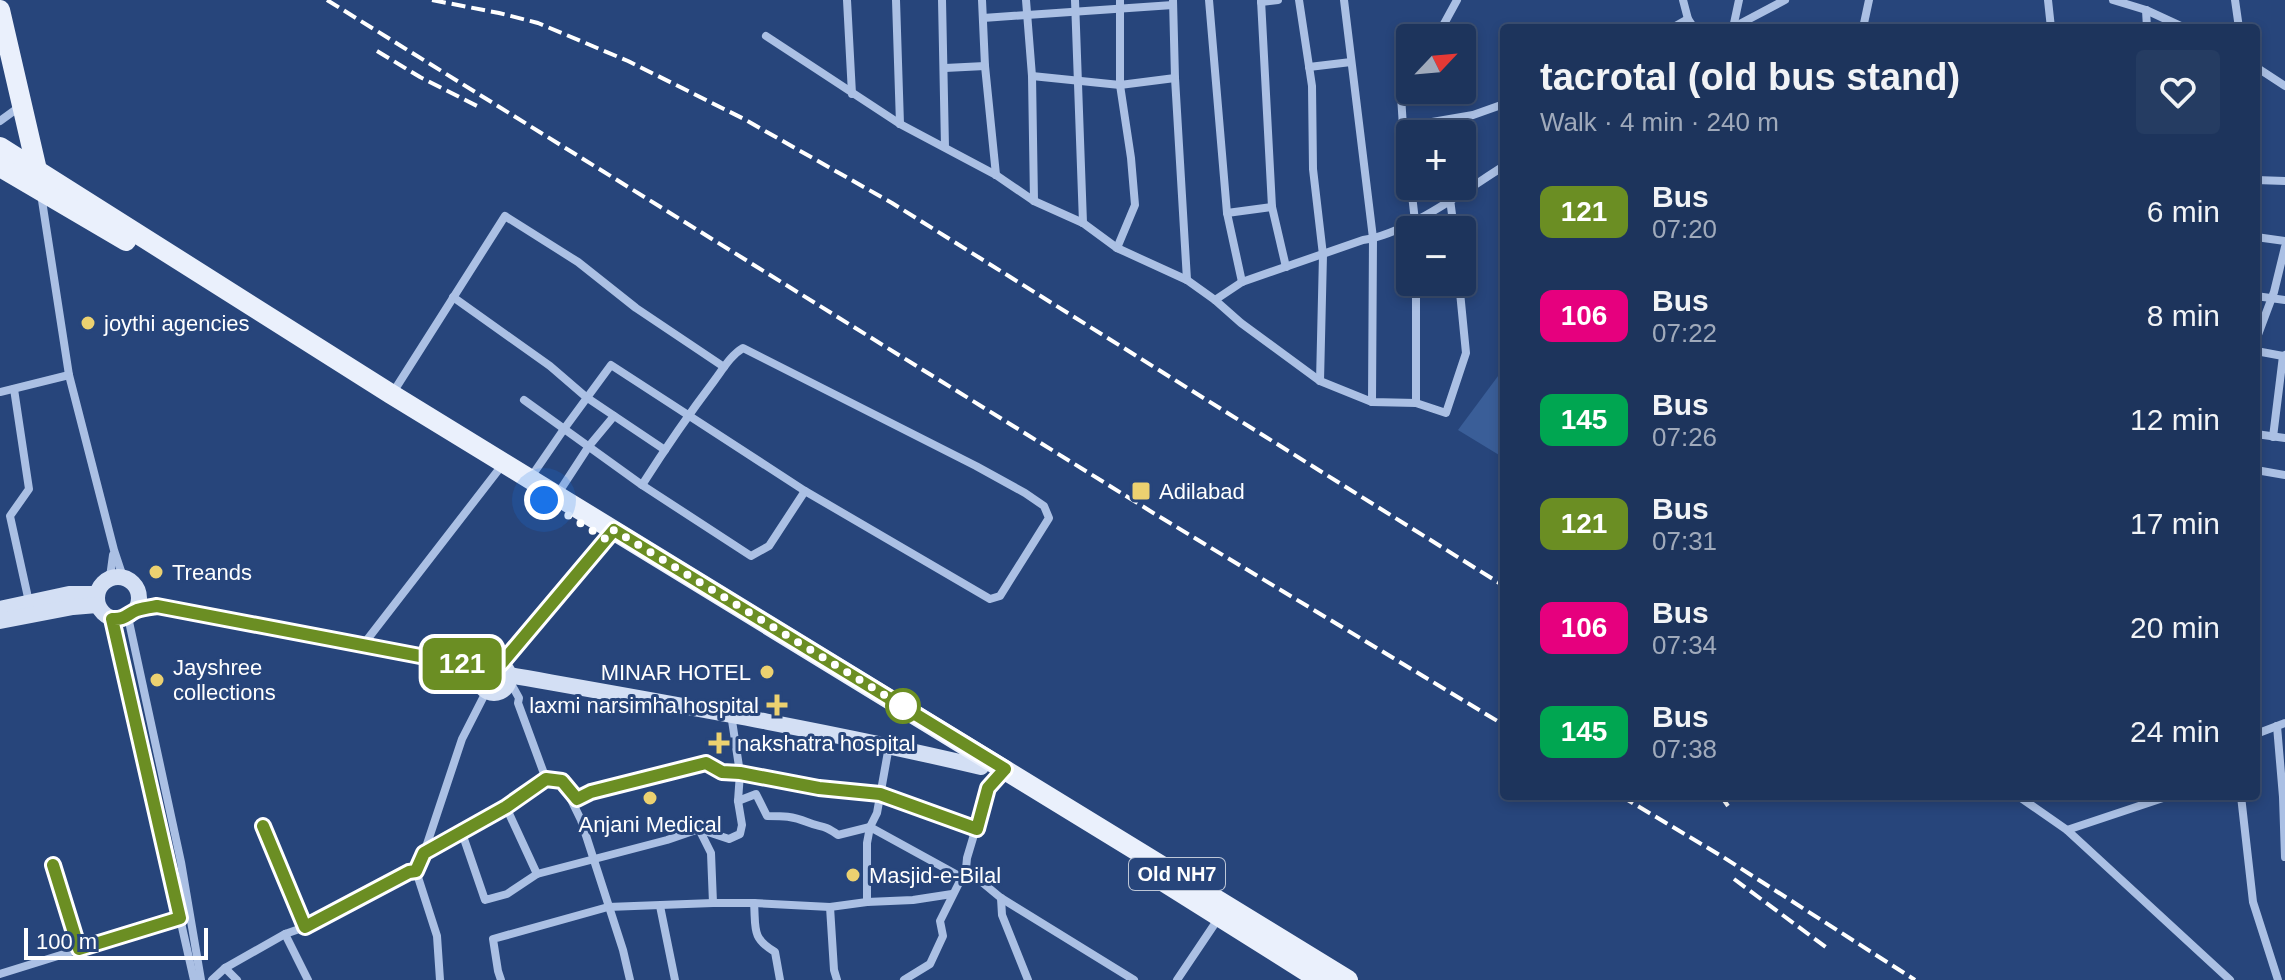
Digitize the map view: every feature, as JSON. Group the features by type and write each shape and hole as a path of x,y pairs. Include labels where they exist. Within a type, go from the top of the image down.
{"main road":[{"path":"0,10 39,180"},
{"name":"Old NH7","path":"0,147 39,180 391,394 501,467 530,478 611,535 1223,911 1348,980"},
{"path":"0,167 39,180 395,408 501,467 611,535"},
{"path":"157,606 133,583 117,577 101,584 96,599 102,612 125,615 157,606 483,668 492,663 506,673 890,745 995,771"},
{"path":"125,615 139,602 139,592"},
{"path":"0,609 69,594 96,599"},
{"path":"0,621 73,607 96,599"},
{"path":"483,668 480,682 487,690 496,692 501,691 506,673"},
{"name":"old NH7","path":"1223,911 1320,980"}],"street":[{"path":"847,0 852,94"},
{"path":"896,0 900,124"},
{"path":"942,0 945,147"},
{"path":"982,0 996,175"},
{"path":"1026,0 1032,76 1034,201"},
{"path":"1075,0 1083,223"},
{"path":"1209,0 1227,213 1242,282"},
{"path":"1278,0 1261,1 1272,207 1286,267"},
{"path":"1299,0 1312,86 1313,169 1323,255 1320,381"},
{"path":"1344,0 1373,238 1372,402"},
{"path":"1444,24 1457,0"},
{"path":"1683,0 1691,24"},
{"path":"1734,24 1739,0"},
{"path":"1740,24 1785,0"},
{"path":"1864,24 1869,0"},
{"path":"2048,0 2051,24"},
{"path":"2113,0 2176,24"},
{"path":"2235,0 2238,24"},
{"path":"983,18 1120,4 1173,2 1187,280"},
{"path":"1117,248 1135,205 1120,85 1120,4"},
{"path":"2146,10 2147,24"},
{"path":"1679,24 1688,19"},
{"path":"766,36 900,124 996,175 1034,201 1083,223 1117,248 1187,280 1320,381 1372,402 1416,403 1446,413 1466,353 1460,296"},
{"path":"1309,67 1351,62"},
{"path":"945,68 985,66"},
{"path":"2260,70 2285,86"},
{"path":"1032,76 1120,85 1175,78"},
{"path":"0,121 22,104"},
{"path":"1444,120 1473,115 1500,105"},
{"path":"1476,183 1500,168"},
{"path":"39,180 69,375 114,550 117,577"},
{"path":"2260,180 2285,181"},
{"path":"1428,216 1449,200"},
{"path":"1227,213 1272,207"},
{"path":"391,394 505,216 578,262 636,308 724,367"},
{"path":"1215,300 1242,282 1396,231"},
{"path":"2260,238 2285,241"},
{"path":"2260,330 2285,247"},
{"path":"1416,296 1416,403"},
{"path":"2260,296 2285,300"},
{"path":"453,297 550,366 586,397 665,450"},
{"path":"530,478 611,365 688,415 805,491 990,599 1000,596 1049,518 1044,506 1025,493 747,348 740,349 724,367 688,415 642,485"},
{"path":"2260,352 2284,356 2273,437"},
{"path":"0,392 69,375"},
{"path":"14,389 29,489 5,517 29,602"},
{"path":"524,400 642,485 751,556 769,546 805,491"},
{"path":"557,495 589,446 614,416"},
{"path":"2260,435 2285,438"},
{"path":"363,645 501,467"},
{"path":"2260,471 2285,475"},
{"path":"546,779 518,703 519,698 506,673 611,535"},
{"path":"125,615 194,980"},
{"path":"125,615 181,862 201,980"},
{"path":"440,980 437,936 416,871 462,739 487,690"},
{"path":"462,833 485,900 507,894 537,874 699,829 729,839 740,834 742,825 738,801 740,773 731,714"},
{"path":"2260,732 2281,724 2285,857"},
{"path":"867,902 867,843 877,813 890,745"},
{"path":"424,853 506,807 546,779 562,781 577,799 591,792 706,763 722,772 819,788 880,794 977,829"},
{"path":"904,980 930,964 943,936 940,921 964,873 995,771"},
{"path":"562,781 581,820 630,980"},
{"path":"738,801 756,794 767,816 793,816 826,826 838,835 870,827 964,873 1134,980"},
{"path":"2024,800 2067,830 2230,980"},
{"path":"2038,809 2039,800"},
{"path":"2067,830 2157,800"},
{"path":"2241,800 2253,902 2278,980"},
{"path":"506,807 537,874"},
{"path":"263,826 305,927"},
{"path":"699,829 711,853 713,903"},
{"path":"53,865 79,949"},
{"path":"212,980 225,968 285,934 416,871"},
{"path":"501,980 493,939 608,907 754,903 830,907 952,894"},
{"path":"1001,898 1002,915 1028,980"},
{"path":"754,903 756,931 761,943 775,952 780,980"},
{"path":"660,906 675,980"},
{"path":"830,907 837,980"},
{"path":"1177,980 1223,911"},
{"path":"0,974 180,918"},
{"path":"285,934 308,980"},
{"path":"225,968 237,980"}],"shaded area":[{"path":"1500,373 1500,456 1458,430"}],"railway":[{"path":"327,0 1155,514 1500,723"},
{"path":"432,0 538,23 628,61 744,119 892,203 1500,583"},
{"path":"377,51 481,108"},
{"path":"1628,800 1915,980"},
{"path":"1724,800 1728,806"},
{"path":"1734,879 1827,948"}],"bus line":[{"name":"121","path":"53,865 79,949 180,918 112,619 128,617 135,610 157,606 483,668 492,663 501,664 614,530 1005,769 988,788 977,829 880,794 819,788 722,772 706,763 591,792 577,799 562,781 546,779 506,807 424,853 416,871 305,927 263,826"}],"place":[{"name":"joythi agencies","path":"88,323"},
{"name":"Adilabad","path":"1141,491"},
{"name":"Treands","path":"156,572"},
{"name":"MINAR HOTEL","path":"767,672"},
{"name":"Jayshree collections","path":"157,680"},
{"name":"laxmi narsimha hospital","path":"777,705"},
{"name":"nakshatra hospital","path":"719,743"},
{"name":"Anjani Medical","path":"650,798"},
{"name":"Masjid-e-Bilal","path":"853,875"}],"route":[{"path":"544,500 607,540 614,530 914,713 903,706"}]}
